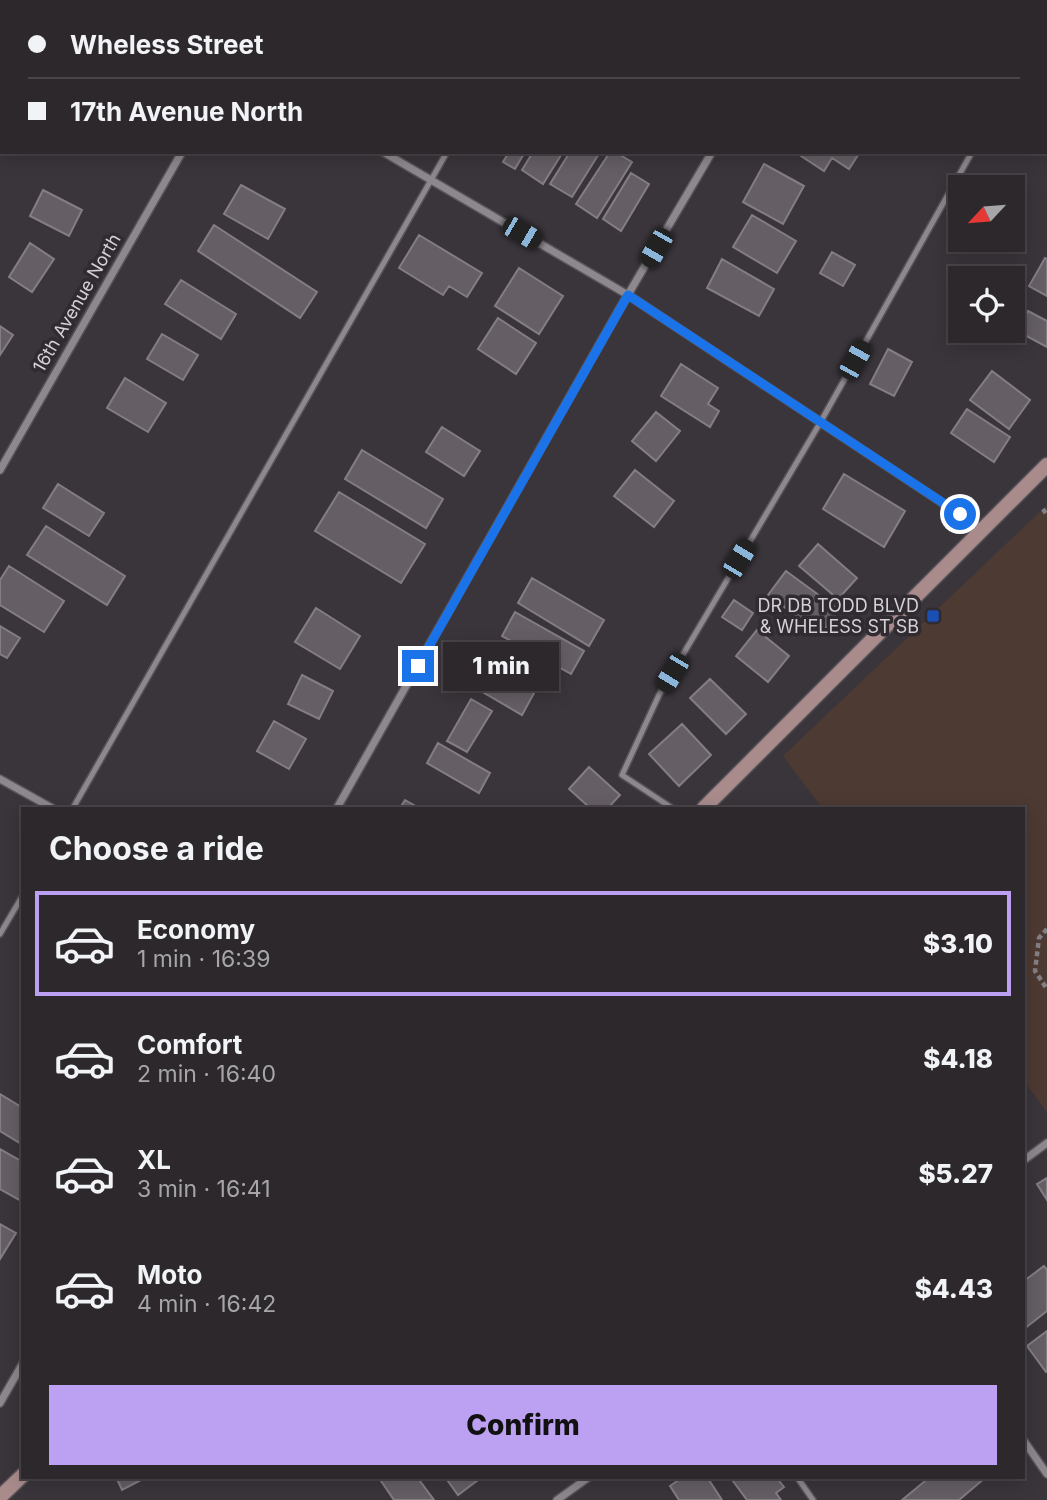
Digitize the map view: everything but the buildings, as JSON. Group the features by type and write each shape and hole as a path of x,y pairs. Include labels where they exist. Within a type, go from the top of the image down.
{"main road":[{"path":"705,807 1047,465"},
{"path":"0,1497 21,1477"}],"street":[{"name":"16th Avenue North","path":"0,470 181,154"},
{"path":"386,154 628,295 982,529"},
{"path":"338,807 711,154"},
{"path":"0,779 50,807"},
{"path":"1025,1159 1047,1143"},
{"path":"0,1403 21,1366"},
{"path":"1025,1442 1047,1474"},
{"path":"557,1500 586,1479"}],"lane":[{"path":"74,807 446,154"},
{"path":"670,807 622,775 659,695 820,423 971,154"},
{"path":"0,934 21,898"},
{"path":"798,1479 813,1500"}],"path":[{"path":"1043,509 1047,515"},
{"path":"1047,929 1039,938 1035,971 1047,989"}],"shaded area":[{"path":"1047,505 1047,1112 1025,1082 1025,807 821,807 783,756"}],"place":[{"name":"DR DB TODD BLVD & WHELESS ST SB","path":"933,616"}],"route":[{"path":"418,666 628,295 960,514"}]}
